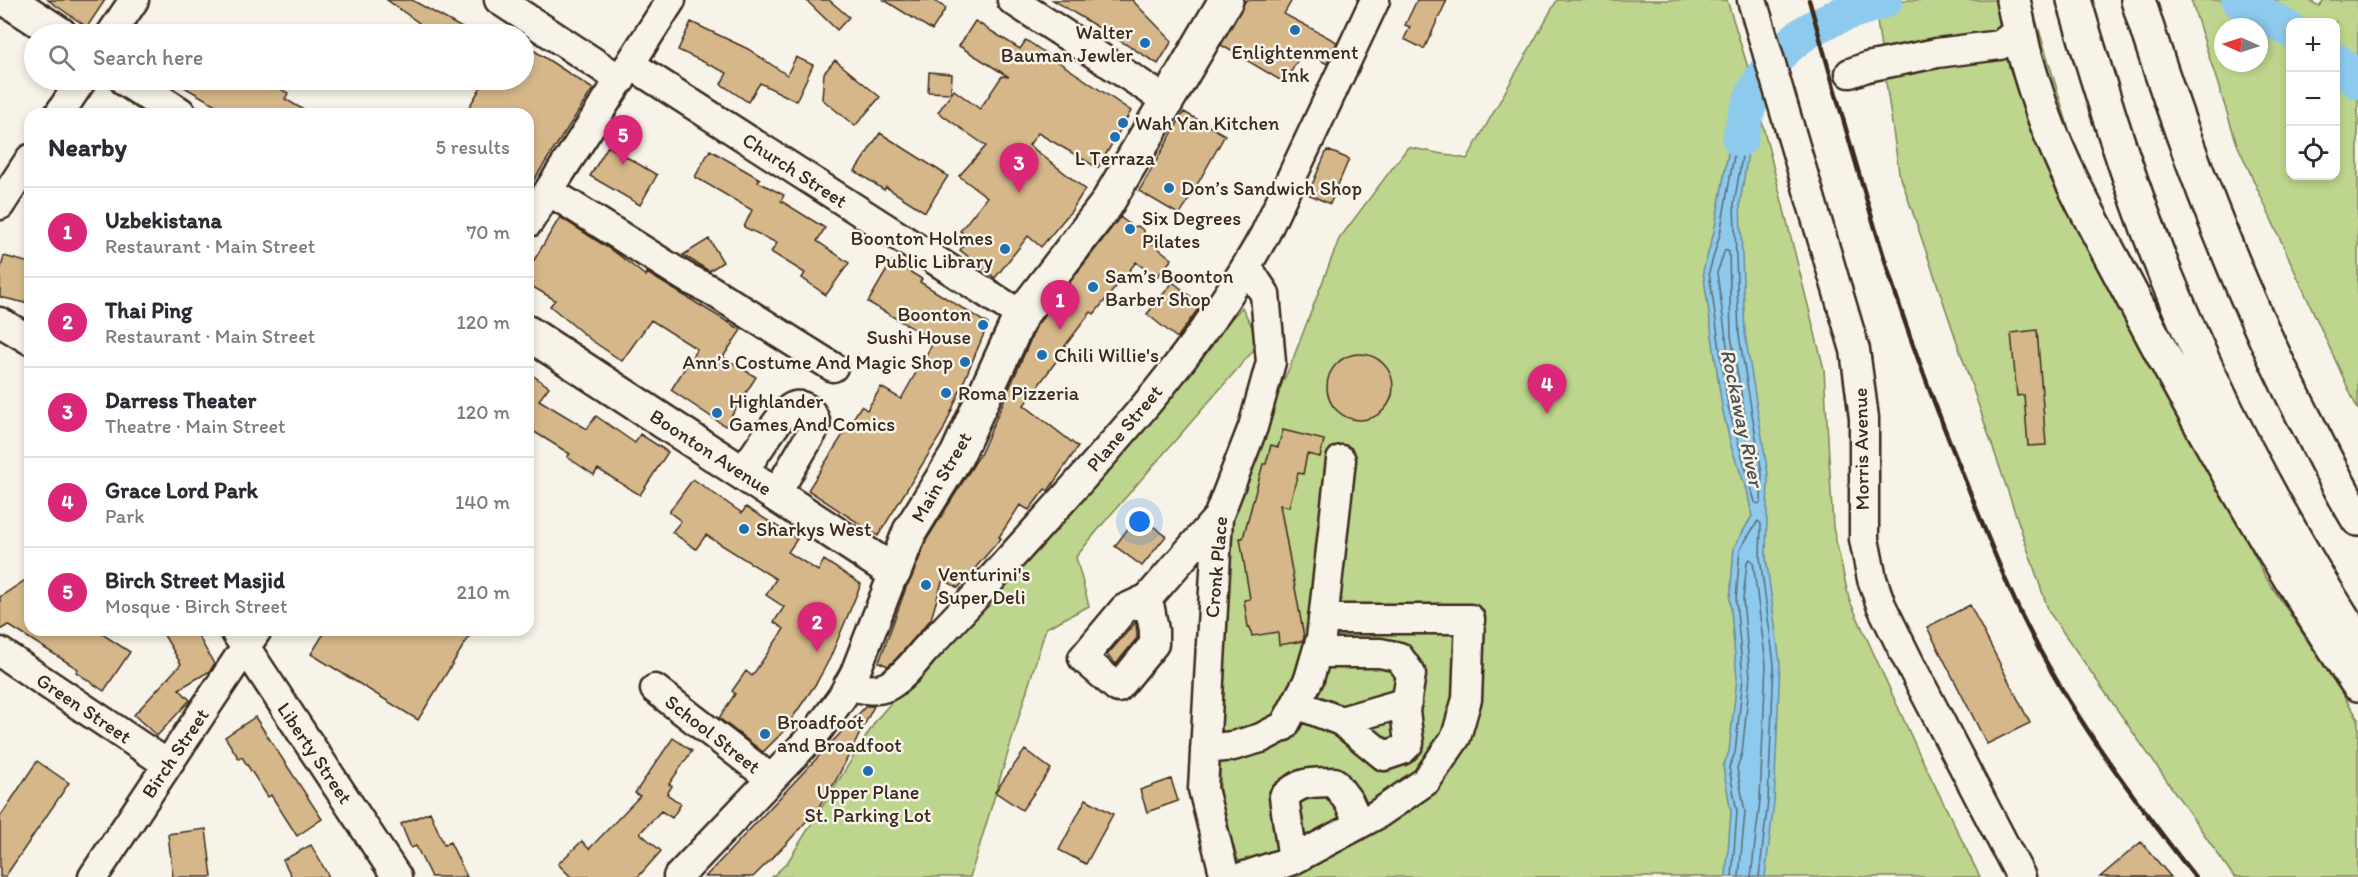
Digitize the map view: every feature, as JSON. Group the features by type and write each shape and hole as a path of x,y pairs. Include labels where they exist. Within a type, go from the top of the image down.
{"main road":[{"path":"8,0 45,24"},
{"name":"Main Street","path":"894,572 910,531 957,455 1021,315 1106,205 1226,0"},
{"path":"2074,0 2115,137 2140,208 2197,346 2229,413 2299,546 2358,642"},
{"path":"2138,1 2179,124 2235,271 2287,385 2358,519"},
{"path":"2019,28 2036,94 2052,136 2160,350 2239,496 2316,622 2358,684"},
{"path":"142,90 169,108"},
{"name":"Boonton Avenue","path":"534,337 894,572"}],"street":[{"path":"118,24 134,0"},
{"name":"Church Street","path":"499,0 626,72 1021,315"},
{"path":"534,214 671,0"},
{"path":"1012,0 1167,101"},
{"name":"Plane Street","path":"849,685 867,690 887,686 903,674 1115,441 1197,338 1247,267 1282,200 1375,0"},
{"name":"Morris Avenue","path":"1752,0 1855,350 1864,418 1864,539 1872,579 1881,605 1908,660 2021,877"},
{"path":"1850,73 1867,67 1937,53 2000,45 2019,28"},
{"path":"63,108 75,90"},
{"path":"0,205 24,168"},
{"path":"549,190 832,367"},
{"name":"Cronk Place","path":"1225,877 1203,789 1218,517 1253,427 1271,362 1264,294 1247,267"},
{"path":"0,322 24,336"},
{"path":"742,472 787,411 803,407 810,409 816,426 776,494"},
{"path":"1205,749 1233,746 1261,738 1284,726 1309,679 1317,653 1323,619 1341,460"},
{"path":"1148,598 1218,517"},
{"name":"Main Street","path":"678,877 819,730 849,685 886,597 894,572"},
{"path":"1242,877 1293,860 1359,824 1426,781 1456,737 1467,699 1470,620 1323,619"},
{"name":"Birch Street","path":"93,877 167,764 245,636"},
{"name":"Liberty Street","path":"245,636 397,877"},
{"name":"Green Street","path":"0,652 167,764"},
{"path":"1296,704 1341,721 1383,756 1402,750 1409,743 1405,711 1412,674 1399,657 1380,653 1317,653"},
{"name":"School Street","path":"654,689 771,779"},
{"path":"1341,721 1407,702"},
{"path":"1293,860 1284,797 1294,787 1311,783 1335,782 1349,802 1359,824"}],"green space":[{"path":"1557,0 1727,0 1750,74 1824,369 1833,527 1849,599 1917,749 1980,877 1245,877 1220,814 1220,577 1248,458 1291,364 1339,239 1408,147 1467,159"},
{"path":"1874,0 2030,0 2090,199 2151,353 2265,576 2358,718 2358,877 2234,877 2049,612 1899,172"},
{"path":"2191,0 2308,0 2319,6 2324,0 2358,0 2358,410 2237,144 2214,72"},
{"path":"1242,307 1260,343 1076,557 1089,606 1046,628 970,877 772,877 787,863 877,719 1063,504"}],"water":[{"path":"1750,74 1761,117 1749,146 1740,203 1745,334 1768,474 1766,557 1780,663 1774,802 1765,877 1726,877 1731,812 1723,766 1729,752 1737,678 1730,600 1734,547 1752,516 1747,490 1732,450 1722,407 1703,271 1714,232 1732,131"}],"building":[{"path":"48,0 105,0 89,24 83,24"},
{"path":"387,0 412,0 455,24 419,23"},
{"path":"806,0 829,0 849,17 837,30"},
{"path":"884,0 933,0 946,8 932,30"},
{"path":"1053,0 1132,0 1172,41 1158,64"},
{"path":"1246,0 1292,0 1284,14 1337,42 1327,64 1303,50 1285,83 1221,45"},
{"path":"1417,0 1447,0 1424,49 1404,39 1410,27 1405,25"},
{"path":"975,21 1020,49 1026,40 1131,111 1098,168 1038,133 1029,145 1085,189 1072,210 1041,247 1028,236 995,278 960,250 969,238 960,231 987,197 959,176 986,146 938,112 954,90 980,109 1002,76 1009,77 959,46"},
{"path":"691,22 748,49 787,75 796,57 813,65 796,101 760,83 748,102 721,84 727,73 678,50"},
{"path":"534,51 593,89 534,180 534,108 469,108 479,90 534,90"},
{"path":"835,60 880,97 855,126 822,99 824,73"},
{"path":"929,72 952,74 951,93 928,92"},
{"path":"189,90 282,90 288,93 285,99 301,108 221,108"},
{"path":"1184,112 1225,135 1180,215 1139,191"},
{"path":"880,133 948,176 925,212 886,187 884,190 855,171"},
{"path":"608,146 657,175 640,205 590,176"},
{"path":"710,150 760,179 758,182 784,195 781,201 825,228 817,241 849,263 826,295 802,278 805,273 771,252 777,243 744,227 752,210 695,177"},
{"path":"1327,150 1349,159 1330,204 1308,194"},
{"path":"560,217 616,253 646,276 647,273 741,330 723,357 756,377 725,426 671,390 697,349 651,320 622,361 591,340 550,306 555,300 534,288 534,260"},
{"path":"1120,217 1133,227 1138,226 1144,231 1144,237 1172,259 1156,278 1136,262 1094,314 1091,312 1024,405 1078,447 1048,491 1045,489 1029,510 1020,505 999,537 1001,538 958,588 943,579 931,619 896,659 888,666 879,662 907,585 927,539 981,453 1037,325"},
{"path":"709,239 723,262 709,271 683,255"},
{"path":"4,256 24,261 24,303 0,297 0,271"},
{"path":"892,261 922,279 920,282 988,324 943,431 878,536 808,490 861,406 867,410 881,387 901,399 934,341 868,302"},
{"path":"1173,282 1201,305 1177,338 1147,314"},
{"path":"2037,330 2046,445 2028,446 2024,395 2017,396 2011,333"},
{"path":"1360,354 1373,356 1383,364 1391,374 1393,387 1391,400 1383,410 1373,418 1360,420 1347,418 1337,410 1329,400 1327,387 1329,374 1337,364 1347,356"},
{"path":"534,376 549,387 539,400 587,429 596,416 635,443 640,434 668,452 640,495 598,469 594,475 567,457 570,454 534,432"},
{"path":"1283,430 1324,440 1320,457 1307,454 1303,474 1298,473 1289,507 1280,505 1304,637 1303,641 1279,645 1278,632 1252,636 1250,627 1248,627 1244,600 1250,599 1240,538 1243,538 1263,464 1266,464 1271,445 1278,447"},
{"path":"693,479 742,513 746,507 797,539 788,552 818,571 824,560 861,584 830,658 817,682 782,733 763,752 719,718 735,694 732,691 746,671 752,676 784,629 774,622 784,607 766,595 776,579 706,535 696,549 672,532 681,521 669,512"},
{"path":"1138,515 1166,536 1142,566 1115,546"},
{"path":"24,581 24,635 8,625 0,630 0,597"},
{"path":"1970,605 2030,723 1987,744 1927,627"},
{"path":"1136,622 1137,638 1116,664 1107,655"},
{"path":"26,636 105,636 130,652 104,691 76,672 78,669"},
{"path":"165,636 198,636 214,664 210,671 179,689 190,700 157,736 134,715 181,664"},
{"path":"322,636 469,636 418,720 311,654"},
{"path":"866,706 874,706 835,782 818,808 787,843 753,877 705,877"},
{"path":"255,717 322,819 297,836 271,795 268,797 242,757 239,759 225,737"},
{"path":"673,738 692,751 669,784 672,786 667,794 681,804 672,818 661,811 640,833 661,851 638,877 571,877 558,864 582,841 589,849 640,796 635,793"},
{"path":"1025,750 1051,769 1022,810 995,792"},
{"path":"37,761 69,783 5,877 0,877 0,817"},
{"path":"1171,779 1178,801 1147,812 1140,790"},
{"path":"1086,799 1113,814 1086,864 1059,850"},
{"path":"430,812 444,845 450,842 467,877 431,877 416,846 411,848 401,824"},
{"path":"206,829 212,877 173,877 168,834"},
{"path":"2141,842 2171,877 2100,877"},
{"path":"311,845 329,877 292,877 283,860"}],"waterway":[{"name":"Rockaway River","path":"1740,139 1745,118 1760,80 1784,50 1816,26 1885,0"},
{"name":"Rockaway River","path":"2239,0 2286,28"},
{"name":"Rockaway River","path":"2340,65 2358,81"}],"railway":[{"path":"1809,0 1905,323 1944,428 2006,581 2039,649 2079,717 2147,814 2195,877"}],"place":[{"name":"Enlightenment Ink","path":"1295,30"},
{"name":"Walter Bauman Jewler","path":"1145,43"},
{"name":"Wah Yan Kitchen","path":"1123,123"},
{"name":"L Terraza","path":"1115,137"},
{"name":"Birch Street Masjid","path":"623,165"},
{"name":"Don’s Sandwich Shop","path":"1169,188"},
{"name":"Darress Theater","path":"1019,193"},
{"name":"Six Degrees Pilates","path":"1130,229"},
{"name":"Boonton Holmes Public Library","path":"1005,249"},
{"name":"Sam’s Boonton Barber Shop","path":"1093,287"},
{"name":"Boonton Sushi House","path":"983,325"},
{"name":"Uzbekistana","path":"1060,330"},
{"name":"Chili Willie's","path":"1042,355"},
{"name":"Ann’s Costume And Magic Shop","path":"965,362"},
{"name":"Roma Pizzeria","path":"946,393"},
{"name":"Highlander Games And Comics","path":"717,413"},
{"name":"Grace Lord Park","path":"1547,414"},
{"name":"Sharkys West","path":"744,529"},
{"name":"Venturini's Super Deli","path":"926,585"},
{"name":"Thai Ping","path":"817,652"},
{"name":"Broadfoot and Broadfoot","path":"765,734"},
{"name":"Upper Plane St. Parking Lot","path":"868,771"}]}
